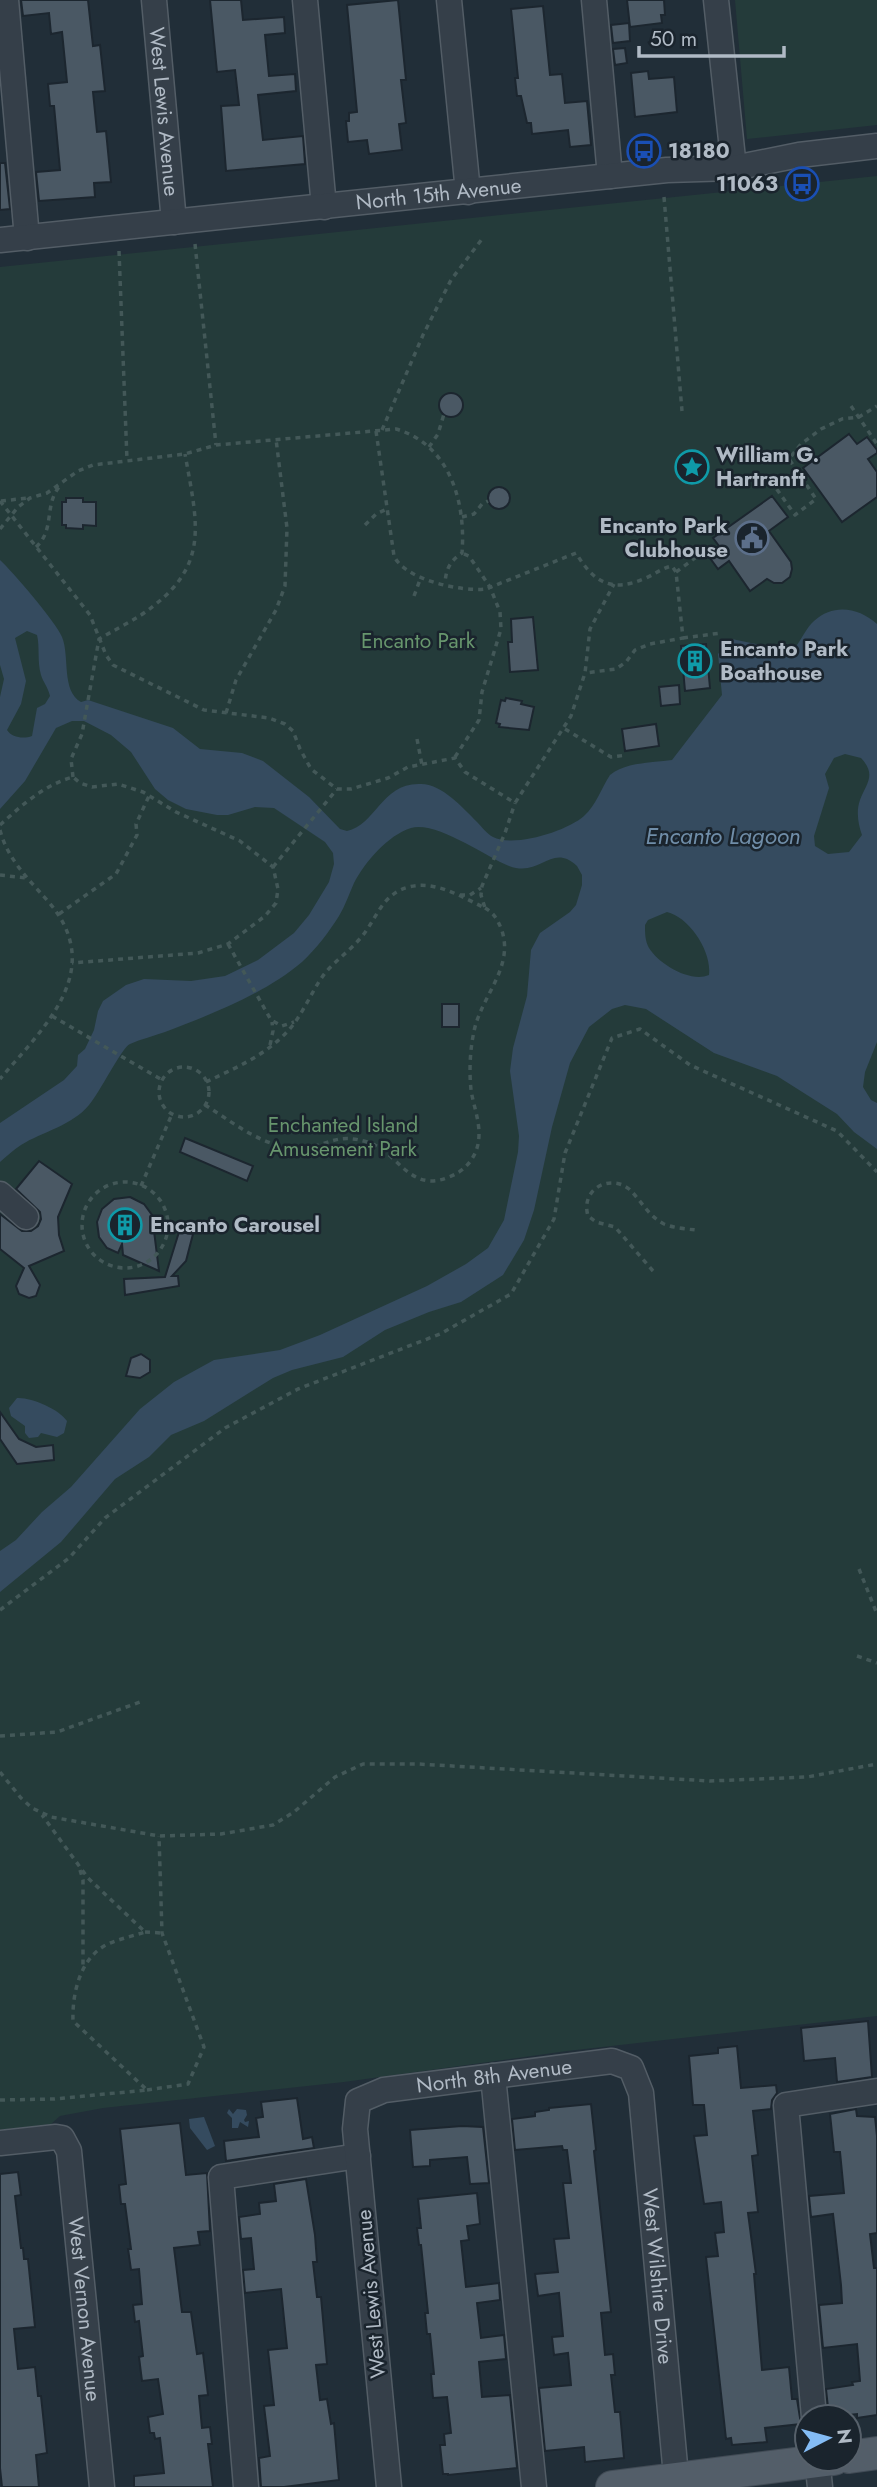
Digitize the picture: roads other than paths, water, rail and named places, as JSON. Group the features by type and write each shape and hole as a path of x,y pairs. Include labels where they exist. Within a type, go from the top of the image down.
{"main road":[{"path":"612,2487 677,2483 793,2469"}],"street":[{"path":"6,0 27,238"},
{"name":"West Lewis Avenue","path":"154,0 174,222"},
{"path":"305,0 324,207"},
{"path":"449,0 468,192"},
{"path":"594,0 610,176"},
{"path":"716,0 734,169"},
{"name":"North 15th Avenue","path":"0,240 667,170 734,169 799,155 877,146"},
{"path":"0,1194 26,1217"},
{"name":"North 8th Avenue","path":"358,2101 384,2090 612,2061 631,2068"},
{"name":"West Wilshire Drive","path":"631,2068 641,2093 677,2483"},
{"path":"493,2076 534,2487"},
{"path":"813,2403 786,2105 877,2091"},
{"name":"West Lewis Avenue","path":"358,2101 355,2129 389,2487"},
{"name":"West Vernon Avenue","path":"0,2143 56,2137 62,2138 69,2151 102,2487"},
{"path":"246,2487 221,2176 359,2156"}],"water":[{"name":"Encanto Lagoon","path":"0,560 33,597 62,637 68,682 75,697 81,702 88,700 173,728 200,749 242,753 263,761 309,797 340,829 347,831 357,827 388,796 408,785 421,784 437,788 452,798 491,836 514,840 540,836 576,822 588,812 610,775 616,771 639,764 672,760 722,695 718,654 732,639 780,649 797,645 811,623 822,615 838,610 862,614 877,624 877,1042 865,1072 863,1087 871,1100 877,1103 877,1149 854,1132 837,1114 777,1076 714,1053 646,1009 625,1005 612,1009 589,1027 570,1063 552,1127 534,1210 524,1240 503,1275 461,1302 385,1330 343,1357 292,1370 273,1378 204,1421 171,1435 149,1457 115,1479 61,1542 0,1592 0,1551 16,1540 42,1512 71,1487 140,1409 174,1382 214,1360 280,1350 320,1335 427,1286 488,1248 504,1220 518,1152 519,1136 510,1071 513,1048 527,996 531,950 540,933 576,905 582,875 577,866 560,858 529,868 520,868 509,866 434,830 422,827 402,832 378,850 364,867 335,922 302,962 272,984 237,1002 130,1044 82,1112 21,1145 0,1162 0,1123 64,1080 77,1066 78,1055 85,1049 94,1030 103,1001 126,985 144,979 191,981 225,976 258,960 294,933 309,915 329,882 334,864 333,853 325,842 274,808 255,807 228,815 217,815 186,809 168,800 155,789 131,752 111,735 84,721 72,721 56,728 25,781 0,809 0,697 4,679 0,665","holes":["27,631 37,635 40,670 50,696 45,704 37,708 32,736 22,738 7,730 21,704 26,681 15,638","845,754 861,758 869,775 858,809 862,835 849,852 828,854 815,846 814,836 829,788 825,774 834,758","667,912 691,928 707,956 709,975 701,977 684,974 660,960 647,943 645,925 648,920"]},
{"path":"17,1398 37,1402 58,1412 67,1421 64,1433 57,1437 41,1433 38,1437 29,1438 25,1433 25,1426 11,1416 9,1408"},
{"path":"229,2109 233,2114 237,2109 246,2110 244,2120 249,2121 248,2127 240,2122 238,2128 232,2128 232,2118 227,2113"},
{"path":"204,2117 215,2146 207,2150 190,2128 189,2119"}],"place":[{"name":"18180","path":"644,151"},
{"name":"11063","path":"802,184"},
{"name":"William G. Hartranft","path":"692,467"},
{"name":"Encanto Park Clubhouse","path":"752,538"},
{"name":"Encanto Park Boathouse","path":"695,661"},
{"name":"Encanto Carousel","path":"125,1225"}],"park label":[{"name":"Encanto Park","path":"418,641"},
{"name":"Enchanted Island Amusement Park","path":"343,1137"}]}
